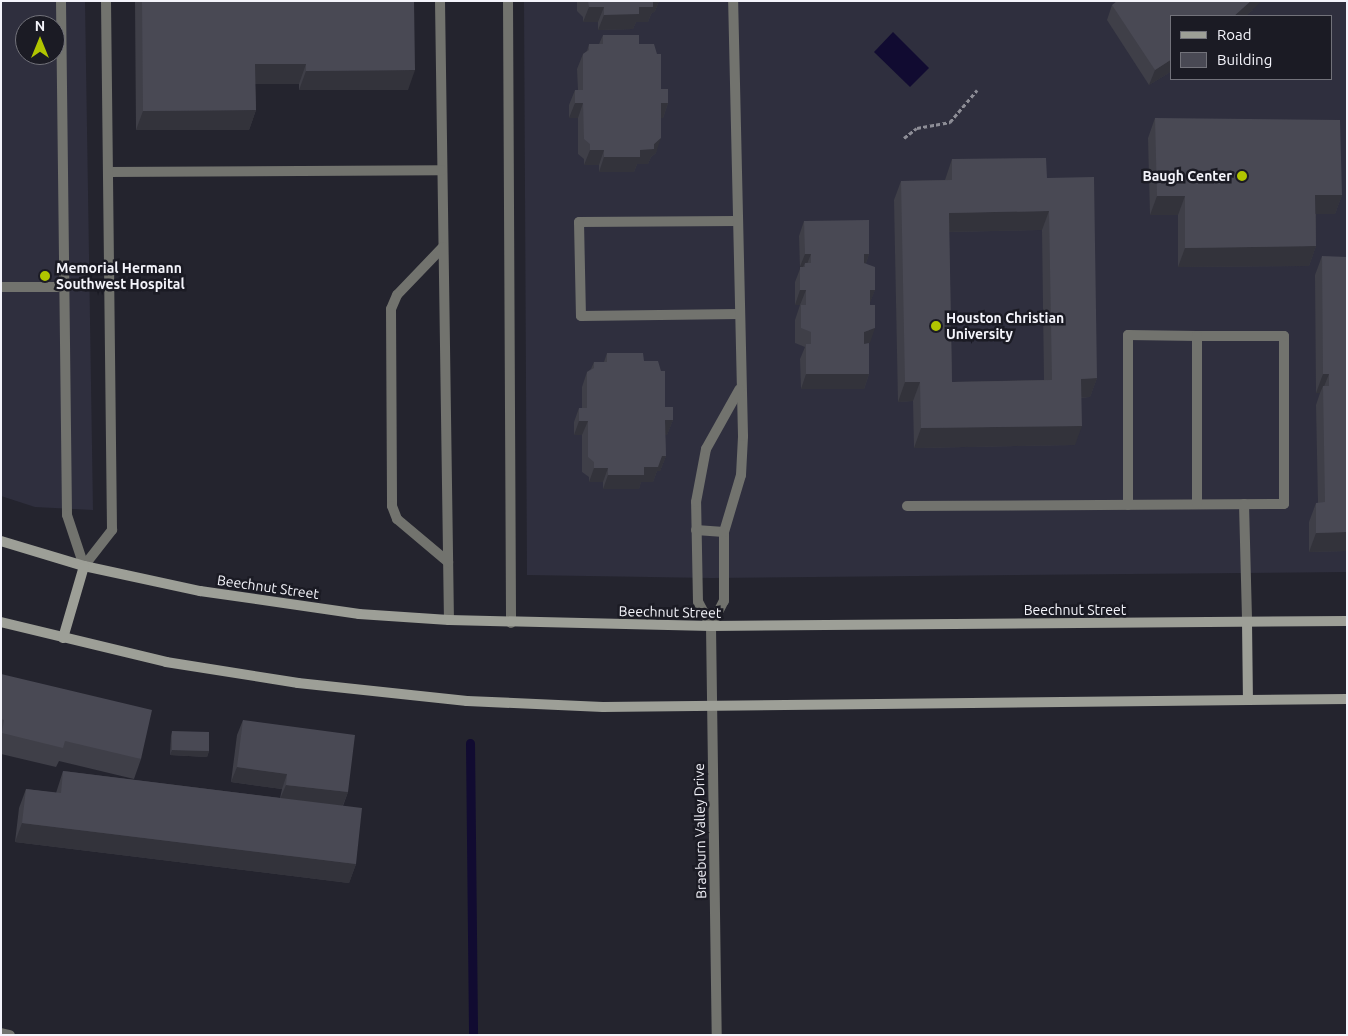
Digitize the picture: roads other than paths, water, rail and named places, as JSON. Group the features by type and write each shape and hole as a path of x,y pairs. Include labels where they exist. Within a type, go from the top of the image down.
{"main road":[{"name":"Beechnut Street","path":"1,541 84,566 200,591 359,614 448,620 511,623 711,626 1347,621"},
{"path":"63,638 84,566"},
{"path":"1,622 166,662 289,682 431,697 603,707 1347,699"},
{"path":"1247,622 1248,700"}],"street":[{"path":"61,1 67,515 84,566"},
{"path":"84,566 112,530 106,1"},
{"path":"440,1 448,620"},
{"path":"508,1 511,623"},
{"path":"711,626 724,601 724,532 741,475 743,436 740,389 734,1"},
{"path":"108,172 442,170"},
{"path":"737,221 579,222 579,232 581,316 739,314"},
{"path":"443,247 397,295 391,309 392,506 397,519 448,562"},
{"path":"1,288 64,288"},
{"path":"907,506 1128,505 1197,504 1284,504 1284,336 1128,335 1128,505"},
{"path":"1197,336 1197,504"},
{"path":"711,626 698,602 696,502 706,448 740,389"},
{"path":"1244,504 1247,622"},
{"path":"696,530 724,532"},
{"name":"Braeburn Valley Drive","path":"711,626 717,1035"},
{"path":"1,1033 10,1035"}],"waterway":[{"path":"470,743 473,1035"}],"place":[{"name":"Baugh Center","path":"1242,176"},
{"name":"Memorial Hermann Southwest Hospital","path":"45,276"},
{"name":"Houston Christian University","path":"936,326"}]}
